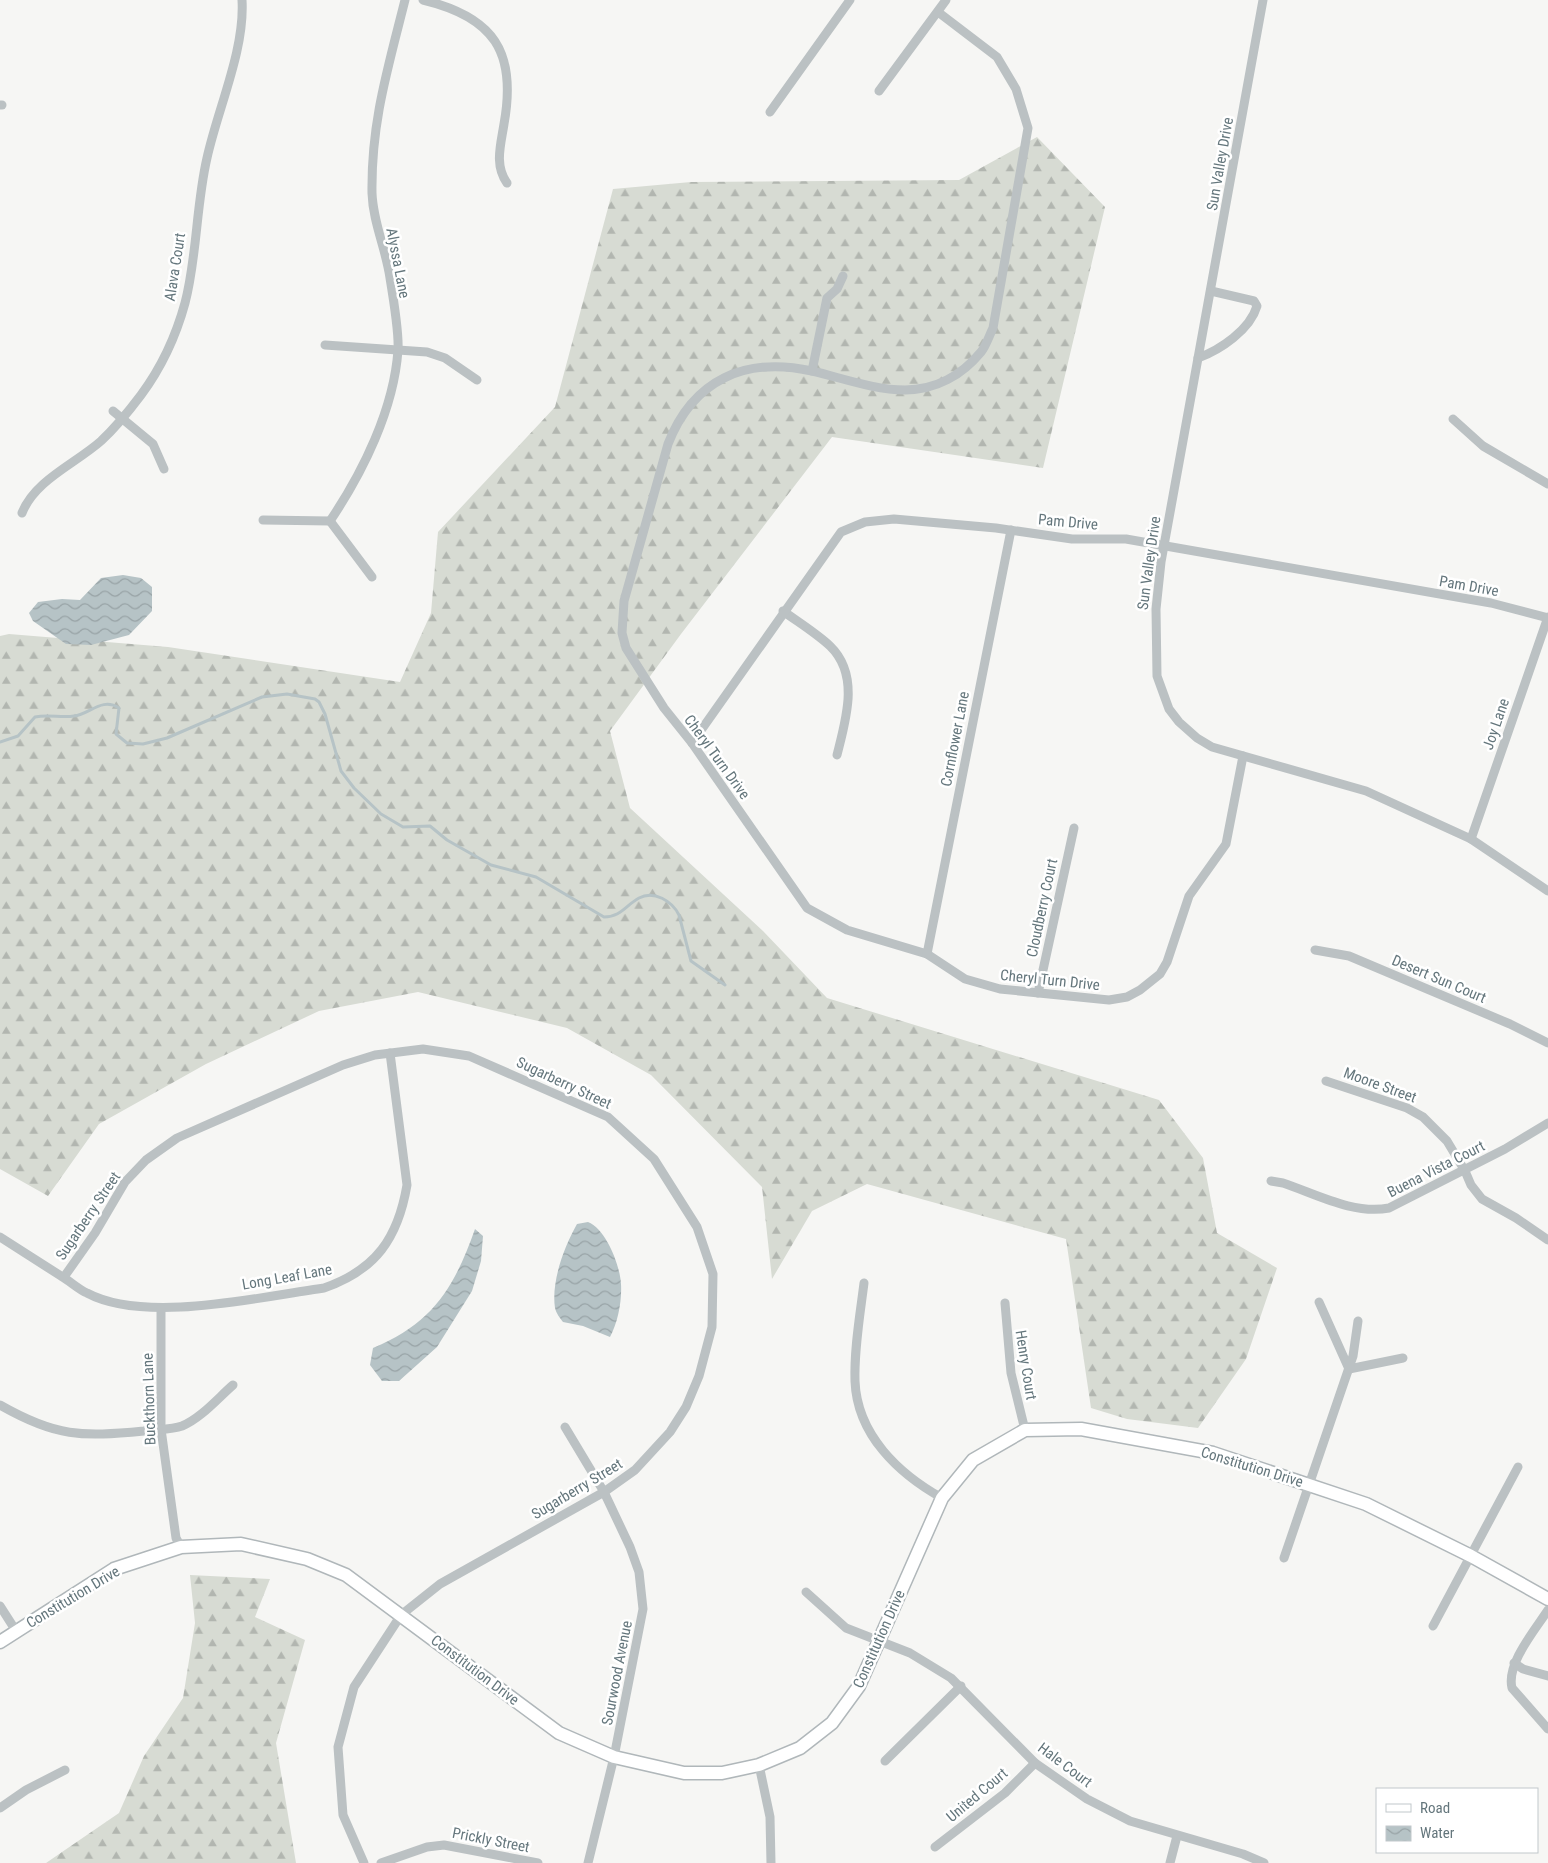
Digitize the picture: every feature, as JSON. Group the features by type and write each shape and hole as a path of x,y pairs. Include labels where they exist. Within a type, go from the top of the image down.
{"street":[{"name":"Alava Court","path":"22,513 26,502 36,490 102,440 122,418 156,373 173,338 184,305 204,169 238,47 242,0"},
{"name":"Alyssa Lane","path":"330,520 353,483 377,434 386,408 398,349 390,278 374,214 372,155 377,114 405,0"},
{"path":"422,0 454,8 473,18 488,31 498,47 505,66 508,92 499,163 507,183"},
{"path":"770,112 850,0"},
{"path":"878,91 946,0"},
{"name":"Sun Valley Drive","path":"1263,0 1164,546 1156,608 1156,667 1162,692 1169,709 1179,722 1197,738 1212,747 1366,790 1470,839 1548,890"},
{"name":"Cheryl Turn Drive","path":"938,12 997,57 1016,89 1028,128 993,328 982,351 953,378 922,389 904,390 812,371 771,368 732,374 716,381 699,393 676,422 668,444 624,601 622,633 626,648 664,708 692,744 808,908 847,930 927,954 965,979 1000,990 1110,1000 1127,997 1160,974 1167,962 1189,896 1226,844 1243,756"},
{"path":"812,371 827,298 837,289 843,276"},
{"path":"1198,358 1211,354 1223,345 1251,319 1257,306 1254,301 1211,291"},
{"path":"325,345 427,352 445,358 477,380"},
{"path":"113,411 153,444 164,469"},
{"path":"1453,419 1483,446 1548,484"},
{"path":"262,520 330,520 372,577"},
{"name":"Pam Drive","path":"692,744 783,611 841,532 865,522 894,520 1011,530 1072,539 1126,539 1491,602 1548,618"},
{"name":"Cornflower Lane","path":"927,954 1011,530"},
{"path":"783,611 830,646 842,662 848,683 848,711 837,755"},
{"name":"Joy Lane","path":"1470,839 1548,618"},
{"name":"Cloudberry Court","path":"1038,993 1074,828"},
{"name":"Desert Sun Court","path":"1315,950 1349,956 1510,1024 1548,1043"},
{"name":"Sugarberry Street","path":"64,1278 95,1233 126,1182 146,1160 177,1138 343,1065 374,1055 422,1050 469,1056 608,1117 654,1159 697,1227 713,1274 712,1327 699,1376 686,1406 670,1432 635,1470 604,1492 440,1584 401,1615 354,1687 338,1747 343,1815 364,1863"},
{"name":"Long Leaf Lane","path":"0,1237 87,1293 108,1301 161,1308 324,1288 341,1282 373,1260 387,1245 397,1226 407,1186 390,1053"},
{"name":"Moore Street","path":"1326,1081 1407,1108 1423,1116 1447,1141 1465,1170 1471,1185 1482,1199 1516,1218 1548,1240"},
{"name":"Buena Vista Court","path":"1271,1181 1283,1183 1356,1208 1378,1210 1389,1208 1465,1170 1548,1123"},
{"path":"864,1283 855,1383 859,1404 869,1432 888,1458 908,1477 942,1498"},
{"path":"1319,1302 1349,1369"},
{"name":"Henry Court","path":"1005,1304 1011,1372 1025,1430"},
{"name":"Buckthorn Lane","path":"161,1308 161,1429 176,1538 181,1547"},
{"path":"1284,1558 1349,1369 1355,1348 1358,1321"},
{"path":"1349,1369 1403,1358"},
{"path":"0,1405 22,1418 49,1428 77,1435 161,1429 180,1427 193,1420 233,1386"},
{"name":"Sourwood Avenue","path":"565,1427 604,1492 630,1547 639,1572 643,1610 614,1757 588,1863"},
{"name":"Constitution Drive","path":"0,1642 114,1569 181,1547 241,1544 308,1559 346,1575 558,1733 614,1757 684,1772 722,1773 759,1765 800,1748 832,1723 859,1686 942,1498 973,1460 1025,1430 1080,1429 1213,1453 1374,1508 1471,1556 1548,1600"},
{"path":"1433,1626 1518,1467"},
{"name":"Hale Court","path":"806,1592 842,1624 922,1659 962,1686 1035,1763 1087,1799 1114,1814 1178,1836 1244,1854 1264,1863"},
{"path":"0,1606 16,1631"},
{"path":"1548,1610 1514,1663 1510,1673 1512,1688 1548,1729"},
{"path":"1514,1663 1523,1669 1548,1676"},
{"path":"885,1761 962,1686"},
{"name":"United Court","path":"935,1847 1005,1793 1035,1763"},
{"path":"759,1765 770,1817 771,1863"},
{"path":"0,1808 26,1790 65,1770"},
{"path":"1170,1863 1178,1836"},
{"name":"Prickly Street","path":"381,1863 427,1847 444,1845 538,1863"}],"green space":[{"path":"1037,137 1105,207 1043,468 832,437 681,634 610,731 630,808 763,931 827,998 1159,1100 1203,1158 1217,1233 1277,1268 1246,1359 1198,1428 1127,1419 1091,1408 1066,1239 867,1184 812,1211 772,1279 762,1187 651,1075 567,1028 418,992 319,1011 206,1064 99,1124 48,1196 0,1169 0,636 9,634 168,647 400,682 431,613 438,532 555,407 613,189 691,182 959,180"},
{"path":"190,1575 270,1579 255,1617 305,1640 276,1743 296,1863 46,1863 119,1813 144,1756 183,1698 195,1623"}],"water":[{"path":"123,575 141,578 152,587 152,611 129,635 91,645 66,644 33,621 29,613 38,602 62,599 80,600 101,578"},
{"path":"588,1222 601,1232 611,1248 620,1276 620,1304 610,1337 583,1326 563,1322 555,1308 555,1287 563,1254 577,1224"},
{"path":"475,1229 483,1236 481,1261 472,1291 437,1347 399,1381 382,1381 370,1365 373,1348 411,1327 439,1301 459,1269"}],"waterway":[{"path":"0,742 18,736 35,717 80,715 107,704 119,708 116,734 127,743 143,744 167,738 262,697 287,694 315,699 319,702 325,714 341,771 354,788 381,814 403,827 430,826 447,840 491,865 536,877 604,917 619,913 634,901 645,896 651,895 662,898 672,905 679,915 691,961 725,985"}]}
